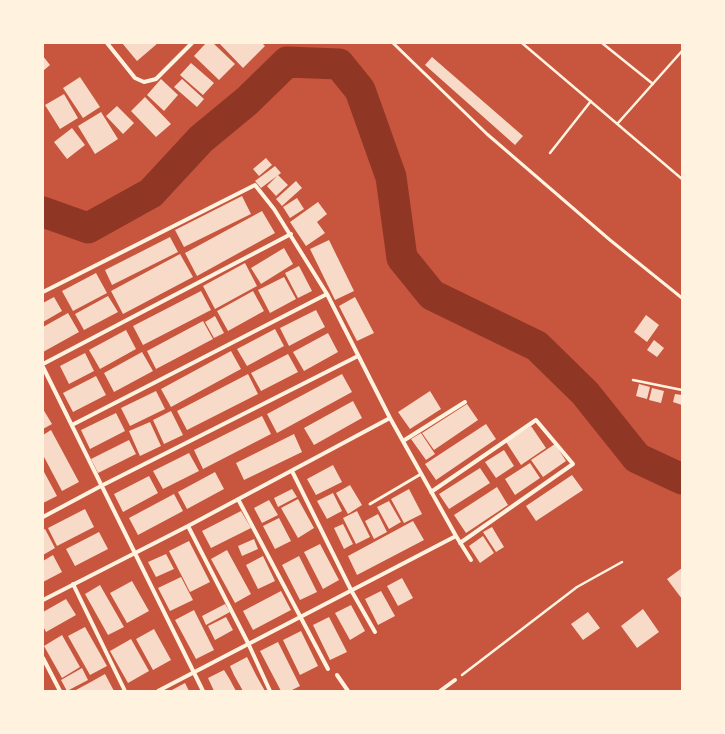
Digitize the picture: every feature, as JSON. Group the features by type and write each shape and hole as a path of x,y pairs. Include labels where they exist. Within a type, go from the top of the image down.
{"street":[{"path":"107,43 136,78 144,82 156,79 192,43"},
{"path":"43,292 255,185 291,234 327,294 390,418 471,560"},
{"path":"203,691 43,366 291,234"},
{"path":"72,425 327,294"},
{"path":"43,517 101,486 358,356"},
{"path":"403,441 465,402"},
{"path":"43,600 188,526 390,418"},
{"path":"431,492 536,420 573,464 460,543"},
{"path":"292,471 351,590 375,632"},
{"path":"238,499 301,615 328,669"},
{"path":"188,526 248,643 270,691"},
{"path":"158,691 301,615 456,536"},
{"path":"73,584 126,691"},
{"path":"43,658 60,691"},
{"path":"337,675 348,691"},
{"path":"440,691 455,680"}],"lane":[{"path":"393,43 487,134 610,240 682,298"},
{"path":"370,504 421,474"}],"path":[{"path":"522,43 682,179"},
{"path":"602,43 653,84"},
{"path":"618,124 682,51"},
{"path":"550,153 591,101"},
{"path":"633,380 682,390"},
{"path":"455,680 577,587 622,562"}],"building":[{"path":"122,43 158,43 137,61"},
{"path":"206,43 213,43 235,64 219,80 194,56"},
{"path":"219,43 262,43 265,46 243,68"},
{"path":"43,56 50,65 43,71"},
{"path":"432,57 523,136 515,145 425,65"},
{"path":"191,63 214,83 203,95 180,75"},
{"path":"80,77 100,107 83,118 63,88"},
{"path":"161,79 178,95 164,111 147,95"},
{"path":"182,79 204,99 197,107 174,87"},
{"path":"64,94 78,118 60,129 45,105"},
{"path":"145,97 171,124 156,137 131,111"},
{"path":"117,106 134,123 123,134 106,116"},
{"path":"101,112 118,139 95,154 78,126"},
{"path":"72,128 85,145 67,159 54,142"},
{"path":"266,158 272,165 259,176 253,169"},
{"path":"275,166 281,173 261,188 255,181"},
{"path":"278,175 288,185 276,196 267,186"},
{"path":"296,181 302,188 282,206 276,199"},
{"path":"242,196 251,214 184,247 175,230"},
{"path":"297,198 304,209 290,218 283,207"},
{"path":"318,202 327,214 317,222 325,233 306,246 290,222"},
{"path":"262,211 275,233 197,276 185,253"},
{"path":"170,237 178,252 112,285 105,270"},
{"path":"329,240 354,291 335,300 310,249"},
{"path":"284,248 293,264 261,284 251,268"},
{"path":"180,254 193,277 123,314 111,291"},
{"path":"245,263 257,286 215,309 203,286"},
{"path":"299,266 312,291 298,298 285,273"},
{"path":"96,273 107,293 73,311 62,291"},
{"path":"284,277 296,299 270,313 258,290"},
{"path":"201,291 211,310 143,345 133,326"},
{"path":"253,291 264,311 228,331 217,311"},
{"path":"108,296 118,312 84,330 75,314"},
{"path":"54,297 62,311 43,322 43,303"},
{"path":"355,297 374,333 357,341 339,306"},
{"path":"316,310 325,327 289,346 280,328"},
{"path":"68,313 79,332 43,352 43,327"},
{"path":"646,315 659,325 647,342 634,332"},
{"path":"215,316 224,333 214,338 205,322"},
{"path":"203,321 213,339 156,369 147,351"},
{"path":"275,329 284,346 247,366 237,349"},
{"path":"126,330 136,349 100,369 89,350"},
{"path":"328,333 338,352 304,371 293,352"},
{"path":"654,340 664,348 657,357 647,350"},
{"path":"231,351 241,369 171,407 161,389"},
{"path":"142,352 153,371 114,392 104,373"},
{"path":"85,353 94,371 69,384 60,366"},
{"path":"288,354 298,372 261,391 251,373"},
{"path":"248,374 258,394 187,430 177,411"},
{"path":"342,374 352,392 277,433 267,414"},
{"path":"96,376 106,395 73,412 63,393"},
{"path":"639,384 650,387 647,399 636,396"},
{"path":"652,388 664,391 661,403 649,400"},
{"path":"156,391 165,409 130,426 121,408"},
{"path":"430,391 441,409 410,429 398,412"},
{"path":"675,394 682,395 682,405 673,402"},
{"path":"353,401 362,418 314,445 304,428"},
{"path":"467,404 478,420 434,450 422,433"},
{"path":"43,409 52,424 43,429"},
{"path":"171,411 183,435 164,444 153,420"},
{"path":"116,413 125,431 90,449 81,430"},
{"path":"262,416 271,434 203,469 194,450"},
{"path":"150,422 161,446 140,456 129,431"},
{"path":"486,424 496,439 436,480 425,464"},
{"path":"531,426 546,448 521,465 506,442"},
{"path":"51,430 79,482 62,491 43,455 43,435"},
{"path":"421,433 435,454 426,460 411,439"},
{"path":"294,434 302,452 244,480 236,463"},
{"path":"129,440 136,454 98,473 91,459"},
{"path":"555,444 566,461 543,477 531,460"},
{"path":"504,450 514,466 496,478 485,462"},
{"path":"189,453 199,471 163,489 153,471"},
{"path":"530,463 540,478 515,495 505,479"},
{"path":"333,465 342,482 316,495 307,479"},
{"path":"480,468 490,483 449,509 439,494"},
{"path":"43,470 57,496 43,503"},
{"path":"215,472 224,489 187,509 178,492"},
{"path":"572,475 583,490 536,521 526,506"},
{"path":"149,476 158,493 123,512 114,494"},
{"path":"350,485 362,505 348,514 336,493"},
{"path":"497,487 508,505 466,533 454,515"},
{"path":"292,489 297,497 278,507 274,498"},
{"path":"409,489 422,514 404,523 391,499"},
{"path":"333,493 342,511 327,519 317,501"},
{"path":"174,494 183,511 138,535 129,518"},
{"path":"298,499 314,528 298,538 281,508"},
{"path":"269,500 278,515 262,523 254,508"},
{"path":"389,501 401,522 389,529 377,507"},
{"path":"85,509 94,527 57,546 48,528"},
{"path":"241,511 251,528 211,548 202,531"},
{"path":"357,511 370,537 356,544 343,518"},
{"path":"378,514 387,532 374,539 365,521"},
{"path":"279,518 291,541 275,549 263,526"},
{"path":"413,521 424,540 357,575 348,556"},
{"path":"343,524 353,544 344,549 334,528"},
{"path":"492,527 504,547 496,552 483,532"},
{"path":"45,529 55,548 43,555 43,530"},
{"path":"99,532 108,549 75,566 66,549"},
{"path":"483,536 494,553 480,563 469,546"},
{"path":"254,539 258,549 242,556 238,546"},
{"path":"189,541 210,582 190,592 169,551"},
{"path":"320,544 339,580 323,589 304,552"},
{"path":"227,550 251,594 235,603 211,559"},
{"path":"166,554 174,569 156,577 148,562"},
{"path":"53,555 62,572 43,582 43,561"},
{"path":"263,556 275,581 258,589 246,565"},
{"path":"299,556 317,592 300,600 282,565"},
{"path":"682,568 682,599 667,579"},
{"path":"181,577 193,600 170,611 158,588"},
{"path":"402,578 413,598 398,606 387,586"},
{"path":"132,581 149,611 127,623 110,593"},
{"path":"100,585 124,627 108,635 85,594"},
{"path":"281,591 291,610 253,630 243,611"},
{"path":"381,591 395,616 378,625 365,599"},
{"path":"66,599 76,615 46,632 43,626 43,612"},
{"path":"225,604 230,612 206,625 202,616"},
{"path":"351,605 365,631 350,640 335,613"},
{"path":"643,609 659,632 637,648 621,626"},
{"path":"194,610 214,650 196,659 175,620"},
{"path":"588,612 600,628 583,640 571,624"},
{"path":"226,617 233,630 215,640 208,626"},
{"path":"329,617 347,652 330,660 313,625"},
{"path":"85,627 107,666 90,675 68,636"},
{"path":"154,629 171,660 153,670 136,639"},
{"path":"301,631 318,666 300,675 283,640"},
{"path":"62,635 80,667 62,678 44,646"},
{"path":"131,639 149,671 128,683 110,651"},
{"path":"278,642 300,686 290,691 281,691 260,651"},
{"path":"247,657 265,691 243,691 234,675 230,666"},
{"path":"82,668 88,680 67,691 61,680"},
{"path":"224,670 236,691 214,691 208,678"},
{"path":"105,674 114,691 74,691 89,683"},
{"path":"185,683 189,691 170,691"}],"waterway":[{"path":"43,212 88,228 151,193 201,139 247,101 287,62 339,64 360,90 391,177 402,258 432,295 537,346 585,393 637,458 682,479"}]}
